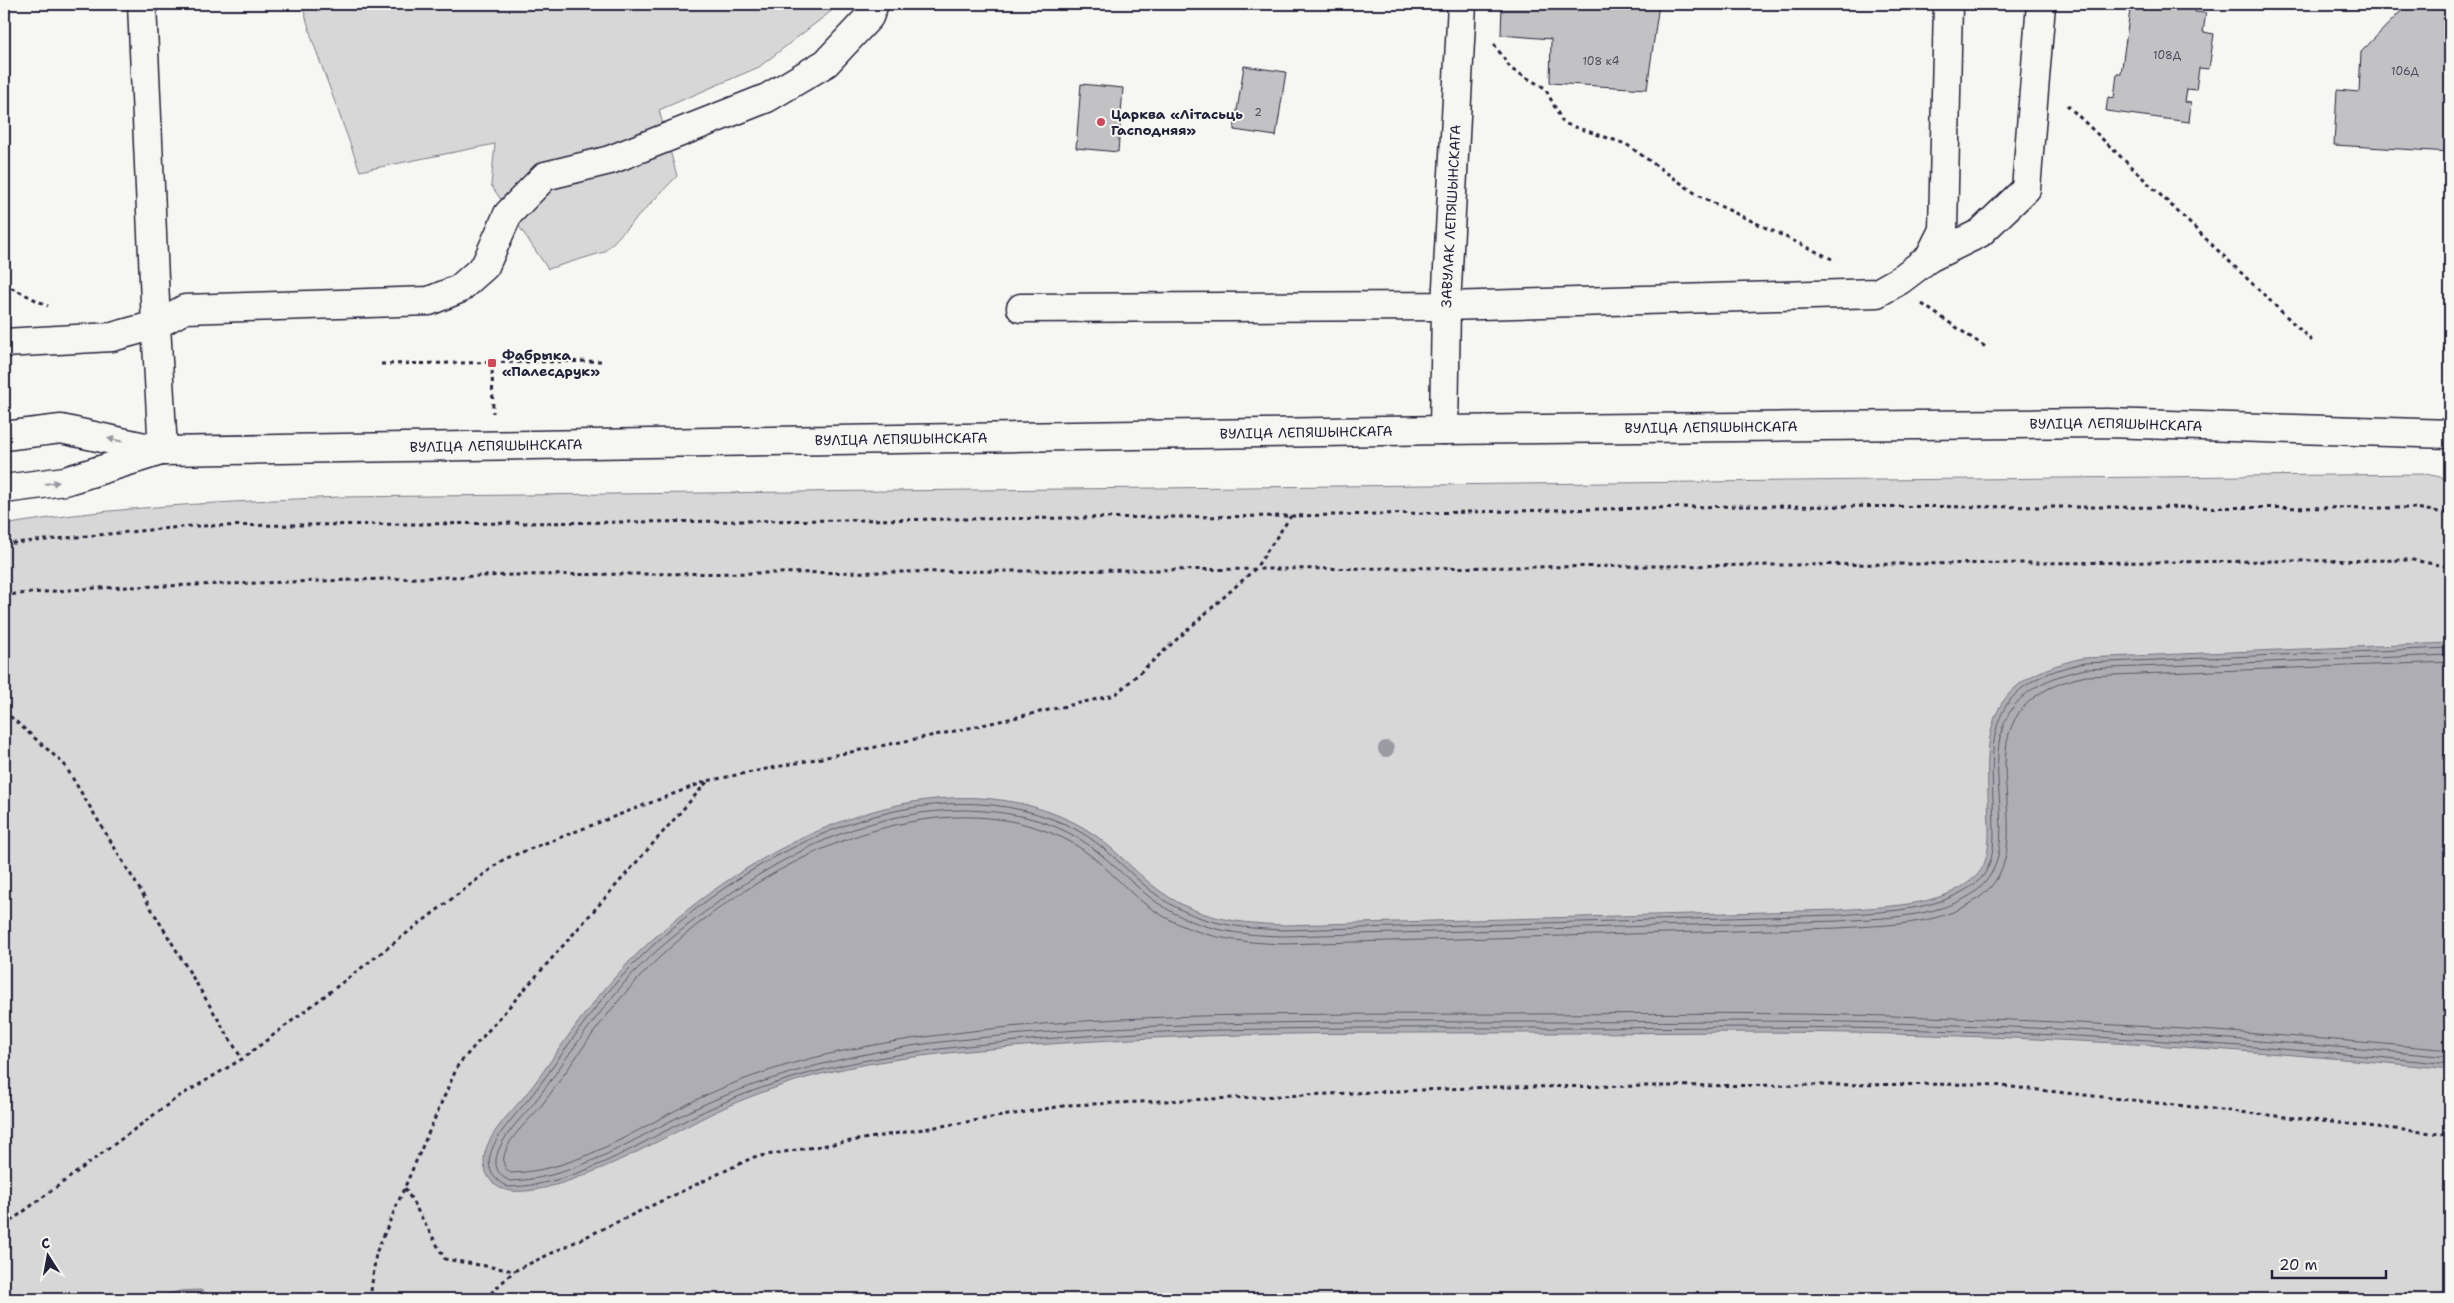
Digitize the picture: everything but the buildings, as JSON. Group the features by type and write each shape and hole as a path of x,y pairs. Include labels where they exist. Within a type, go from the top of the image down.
{"main road":[{"path":"142,4 163,450"},
{"path":"4,343 112,337 156,325 185,309 429,301 459,289 485,266 508,214 545,176 610,160 767,98 826,63 869,17 874,4"},
{"name":"ЗАВУЛАК ЛЕПЯШЫНСКАГА","path":"1444,430 1446,306 1462,4"},
{"path":"1929,258 1943,230 1948,4"},
{"path":"1021,308 1446,306 1877,293 1929,258 1980,233 2026,189 2041,4"},
{"name":"ВУЛІЦА ЛЕПЯШЫНСКАГА","path":"4,436 61,428 163,450 1444,430 2107,423 2450,434"},
{"name":"ВУЛІЦА ЛЕПЯШЫНСКАГА","path":"4,489 65,481 163,450"}],"path":[{"path":"1491,41 1511,69 1545,88 1563,123 1626,144 1699,196 1803,247 1839,262"},
{"path":"2035,74 2313,342"},
{"path":"1893,284 1987,348"},
{"path":"2443,349 2450,349"},
{"path":"381,364 605,361"},
{"path":"492,363 493,445"},
{"path":"4,544 191,526 1291,516 1737,506 2416,508 2450,514"},
{"path":"4,1226 178,1097 242,1059 504,858 707,781 960,730 1115,695 1255,569 1291,516"},
{"path":"4,595 96,588 514,575 2413,560 2450,567"},
{"path":"4,711 64,764 242,1059"},
{"path":"370,1299 376,1253 458,1066 707,781"},
{"path":"485,1299 514,1271 754,1157 1069,1106 1493,1087 1984,1084 2450,1135"},
{"path":"405,1188 445,1259 514,1271"}],"shaded area":[{"path":"302,4 836,4 834,9 759,67 659,110 677,176 604,252 548,269 491,185 495,144 360,171 313,42"},
{"path":"2426,474 2450,479 2450,1299 4,1299 4,525 130,509 341,497"}],"water":[{"path":"2450,643 2450,1069 2150,1045 1849,1033 1348,1033 1133,1039 938,1054 886,1061 808,1077 730,1105 601,1168 566,1182 535,1190 509,1191 492,1182 485,1170 484,1158 493,1134 534,1084 580,1019 609,984 629,962 672,922 722,884 777,851 835,824 896,805 957,798 1017,803 1075,823 1085,829 1161,892 1193,910 1227,920 1265,924 1839,910 1892,906 1910,904 1945,895 1960,888 1979,873 1985,862 1988,849 1989,741 1995,718 2005,698 2022,682 2048,668 2083,658"},
{"path":"200,1290 219,1299 149,1299 180,1291"}],"place":[{"name":"Царква «Літасьць Гасподняя»","path":"1101,122"},
{"name":"Фабрыка «Палесдрук»","path":"492,363"}]}
